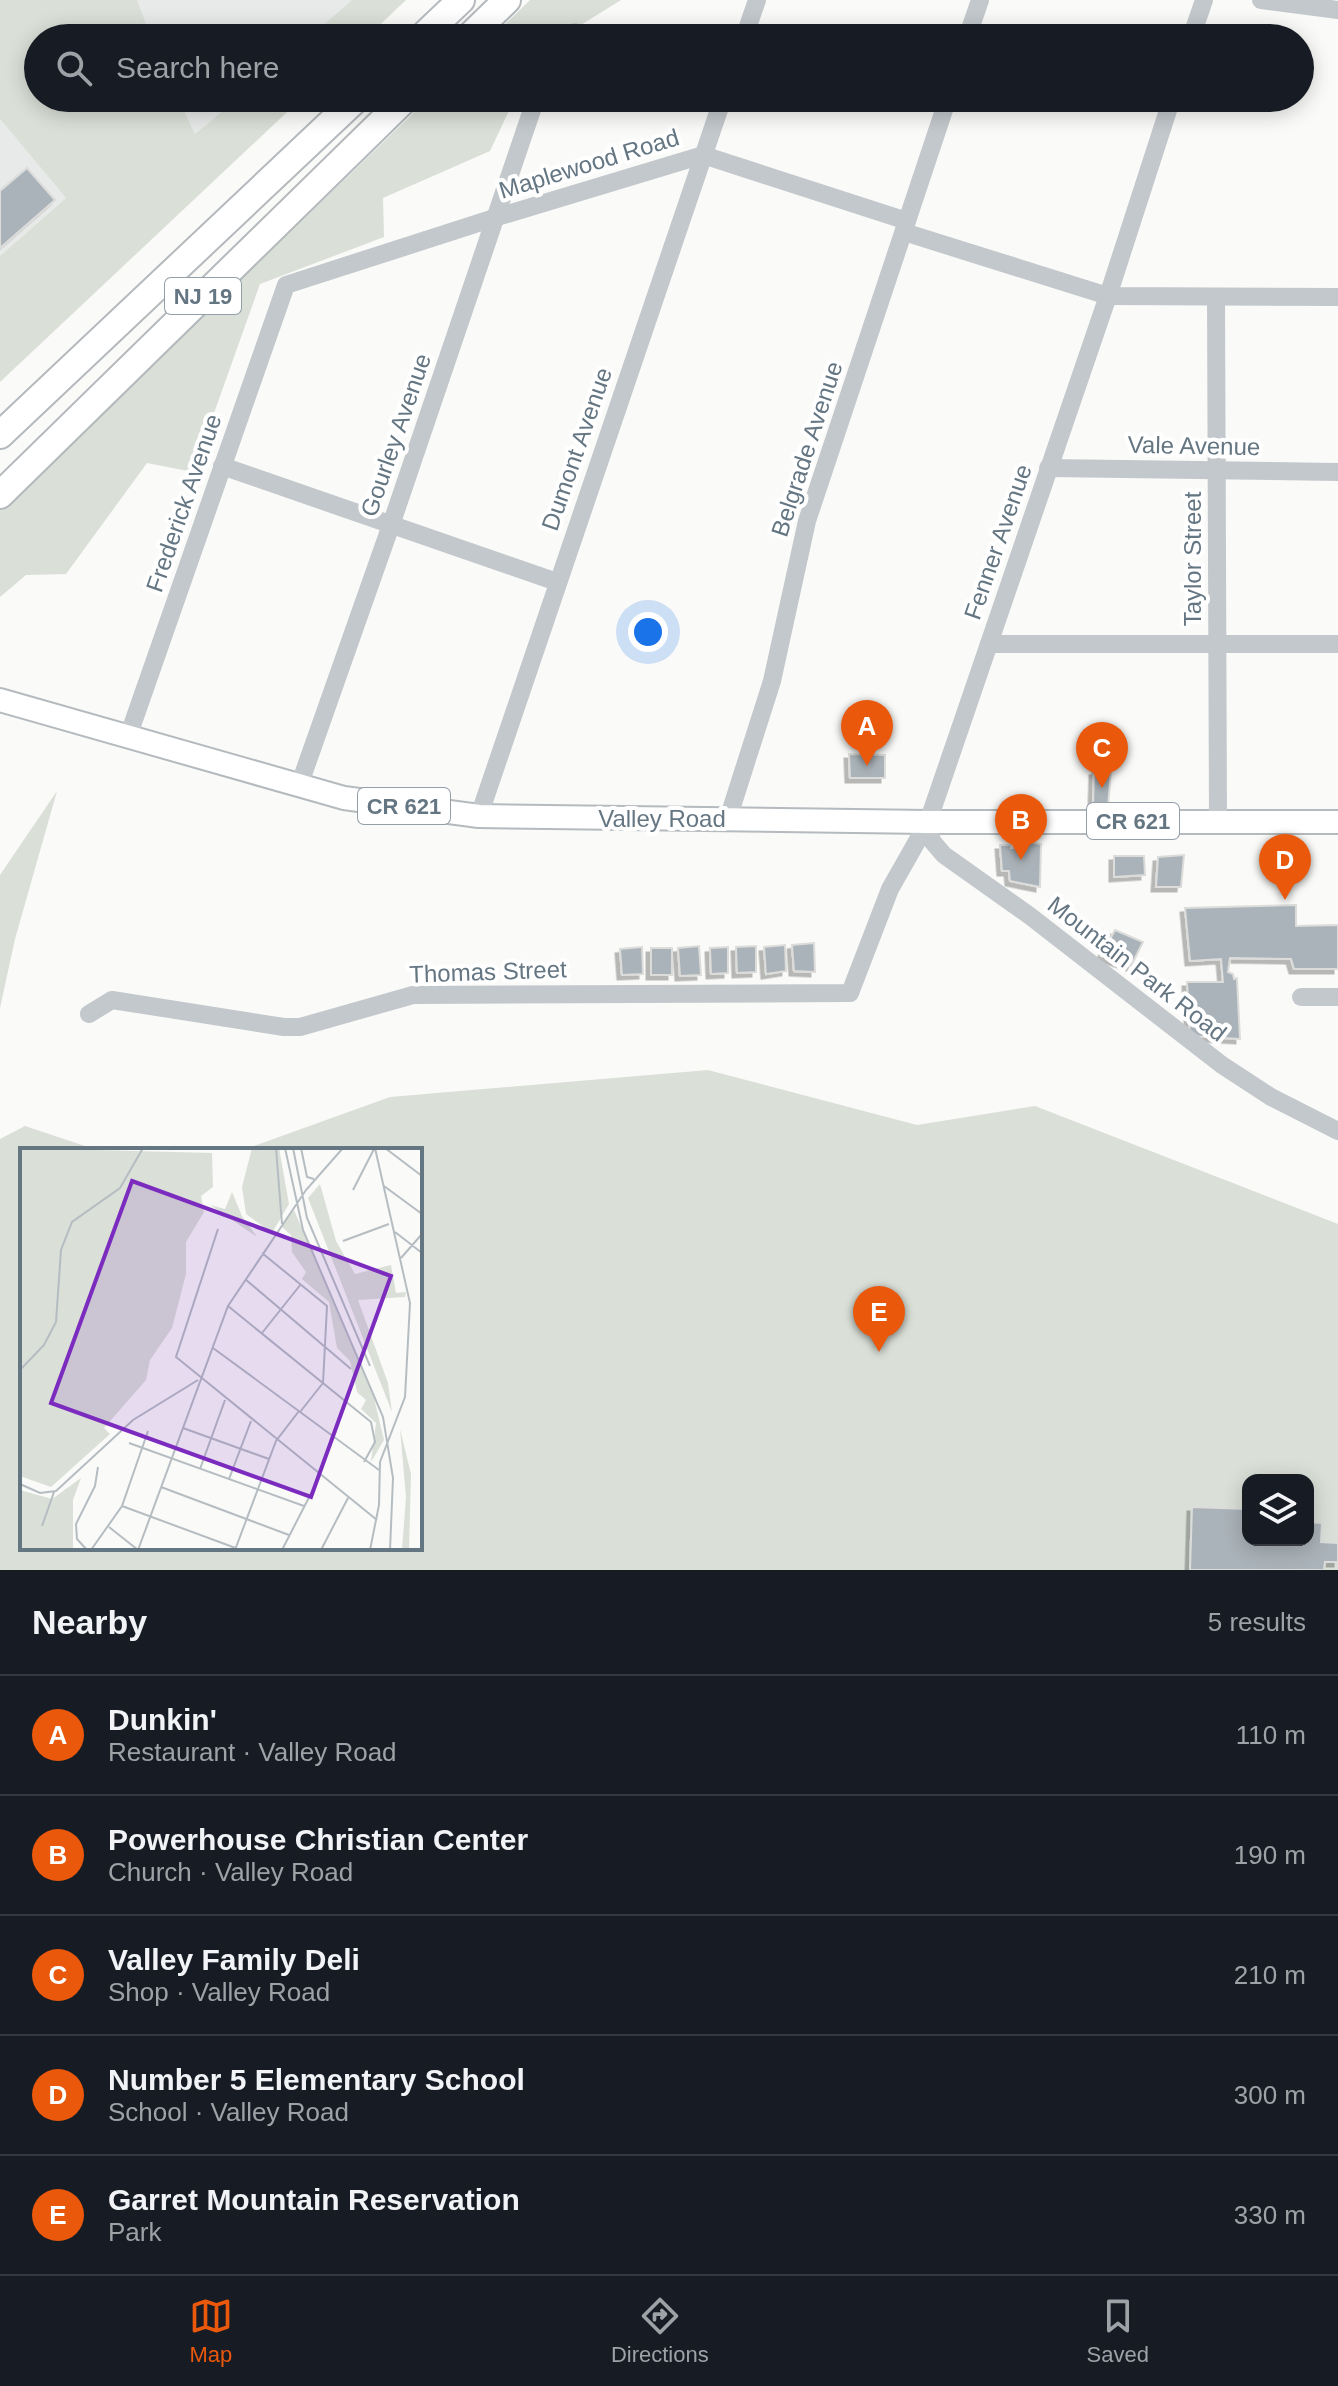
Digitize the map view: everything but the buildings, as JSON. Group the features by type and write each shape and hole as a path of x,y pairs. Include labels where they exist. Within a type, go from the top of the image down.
{"highway":[{"path":"436,24 461,0"},
{"path":"482,24 507,0"},
{"name":"NJ 19","path":"0,435 342,112"},
{"name":"NJ 19","path":"0,495 392,112"}],"main road":[{"name":"Valley Road","path":"0,700 344,798 479,816 928,822 1338,822"}],"street":[{"path":"749,24 757,0"},
{"path":"972,24 980,0"},
{"path":"1196,24 1204,0"},
{"path":"1261,0 1338,10"},
{"name":"Gourley Avenue","path":"299,786 531,112"},
{"name":"Dumont Avenue","path":"479,816 718,112"},
{"name":"Belgrade Avenue","path":"728,819 772,681 807,521 943,112"},
{"name":"Fenner Avenue","path":"850,993 890,889 928,822 1108,296 1167,112"},
{"name":"Maplewood Road","path":"286,285 703,155 1108,296 1338,297"},
{"name":"Frederick Avenue","path":"128,737 286,285"},
{"name":"Taylor Street","path":"1216,297 1218,821"},
{"path":"222,466 557,582"},
{"name":"Vale Avenue","path":"1048,468 1338,472"},
{"path":"989,644 1338,644"},
{"name":"Mountain Park Road","path":"928,822 932,841 944,855 1041,924 1222,1065 1271,1097 1338,1131"},
{"name":"Thomas Street","path":"89,1014 112,1000 300,1027 413,995 850,993"},
{"path":"1301,997 1338,997"}],"shaded area":[{"path":"0,0 137,0 146,24 24,24 24,112 185,112 195,134 221,112 287,112 0,382 0,256 66,198 0,119"},
{"path":"137,0 352,0 324,24 146,24"},
{"path":"352,0 406,0 381,24 324,24"},
{"path":"530,0 621,0 582,24 505,24"},
{"path":"185,112 221,112 195,134"},
{"path":"414,112 508,112 490,151 383,198 384,237 260,284 193,472 147,463 66,574 26,575 0,597 0,507 44,469"},
{"path":"0,119 66,198 0,256"},
{"path":"57,791 15,939 0,1008 0,875"},
{"path":"708,1070 917,1125 1035,1106 1338,1224 1338,1570 0,1570 0,1139 25,1126 91,1148 20,1148 20,1550 422,1550 422,1148 249,1148 390,1097"}],"place":[{"name":"Dunkin'","path":"867,766"},
{"name":"Valley Family Deli","path":"1102,788"},
{"name":"Powerhouse Christian Center","path":"1021,860"},
{"name":"Number 5 Elementary School","path":"1285,900"},
{"name":"Garret Mountain Reservation","path":"879,1352"}]}
